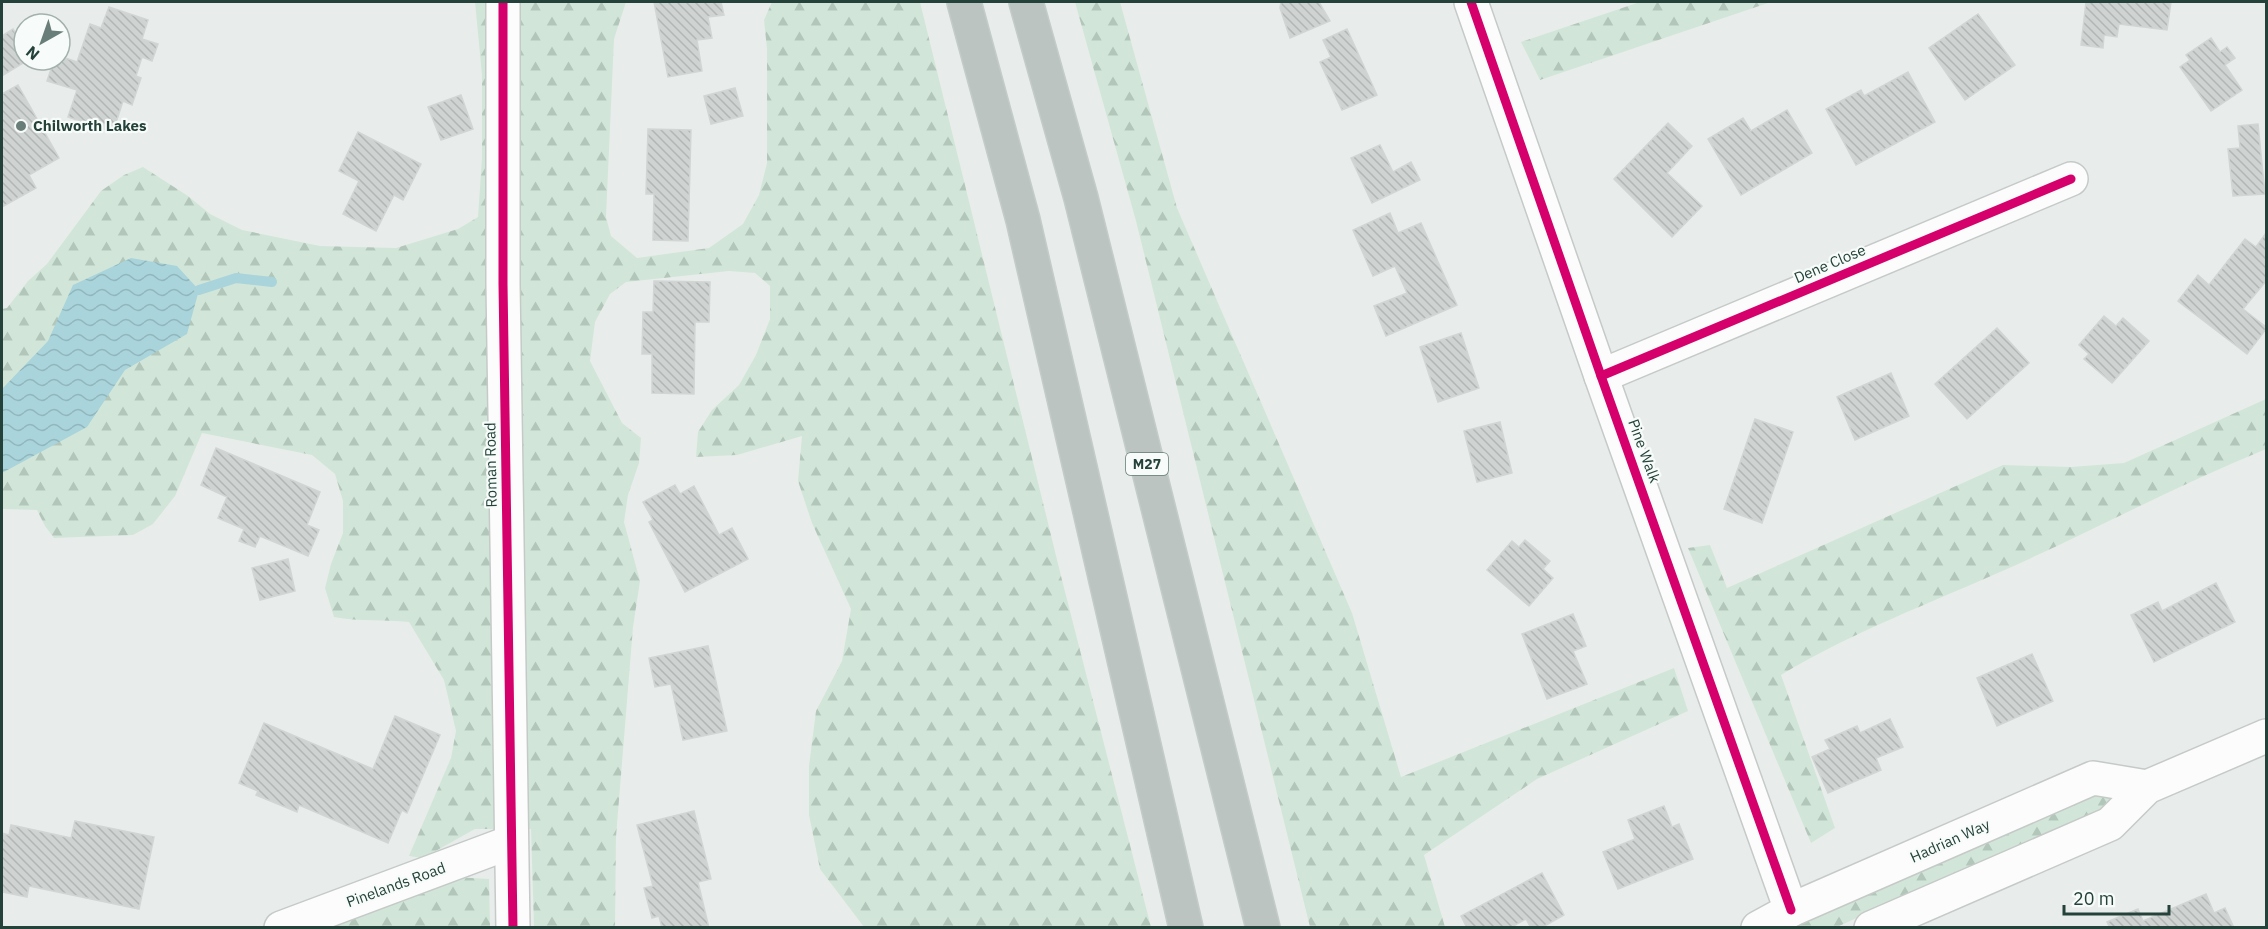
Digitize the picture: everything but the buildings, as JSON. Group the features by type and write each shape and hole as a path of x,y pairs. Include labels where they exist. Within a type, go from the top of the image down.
{"highway":[{"path":"964,2 1023,220 1186,927"},
{"name":"M27","path":"1026,2 1081,198 1263,927"}],"street":[{"name":"Roman Road","path":"503,2 503,284 513,927"},
{"name":"Pine Walk","path":"1471,2 1791,910"},
{"name":"Dene Close","path":"1601,376 2071,179"},
{"path":"1870,927 2110,824 2147,787 2266,736"},
{"name":"Hadrian Way","path":"1758,927 1791,910 2093,778 2147,787"},
{"name":"Pinelands Road","path":"281,927 511,842"}],"green space":[{"path":"475,2 626,2 614,39 606,217 611,236 637,258 709,248 743,224 759,195 767,163 767,49 764,20 772,2 920,2 1062,580 1151,927 864,927 820,869 809,815 809,766 816,711 842,661 851,609 812,523 798,481 802,436 737,455 696,457 698,432 712,410 739,385 756,355 770,319 770,286 755,273 729,271 626,282 610,294 595,322 590,361 622,423 641,438 639,463 628,495 624,522 640,581 633,627 616,837 615,928 534,927 531,829 475,829 423,858 409,856 451,758 456,731 444,680 409,622 334,617 325,588 343,533 343,501 335,474 312,455 202,433 175,496 153,524 133,535 54,538 37,510 2,509 2,309 7,308 28,281 47,264 101,191 124,175 143,167 188,196 210,214 242,230 320,246 396,248 458,229 478,217 482,158 482,75"},
{"path":"1075,2 1120,2 1177,208 1352,613 1401,777 1674,668 1688,711 1537,779 1424,855 1445,927 1310,927 1136,221"},
{"path":"1640,2 1771,2 1540,80 1521,42"},
{"path":"2266,399 2266,449 1836,645 1781,675 1835,828 1811,843 1688,548 1710,545 1727,588 2003,465 2071,467 2124,463"},
{"path":"2108,793 2110,807 1941,879 1837,927 1788,928 2091,796"},
{"path":"454,877 489,879 490,927 330,928"}],"water":[{"path":"131,258 177,266 199,290 187,334 125,370 87,427 2,473 2,389 48,341 73,285"}],"waterway":[{"path":"199,290 236,278 272,282"}],"cycle path":[{"path":"503,2 503,284 513,928"},
{"path":"1471,2 1791,910"},
{"path":"1601,376 2071,179"}],"place":[{"name":"Chilworth Lakes","path":"21,126"}]}
